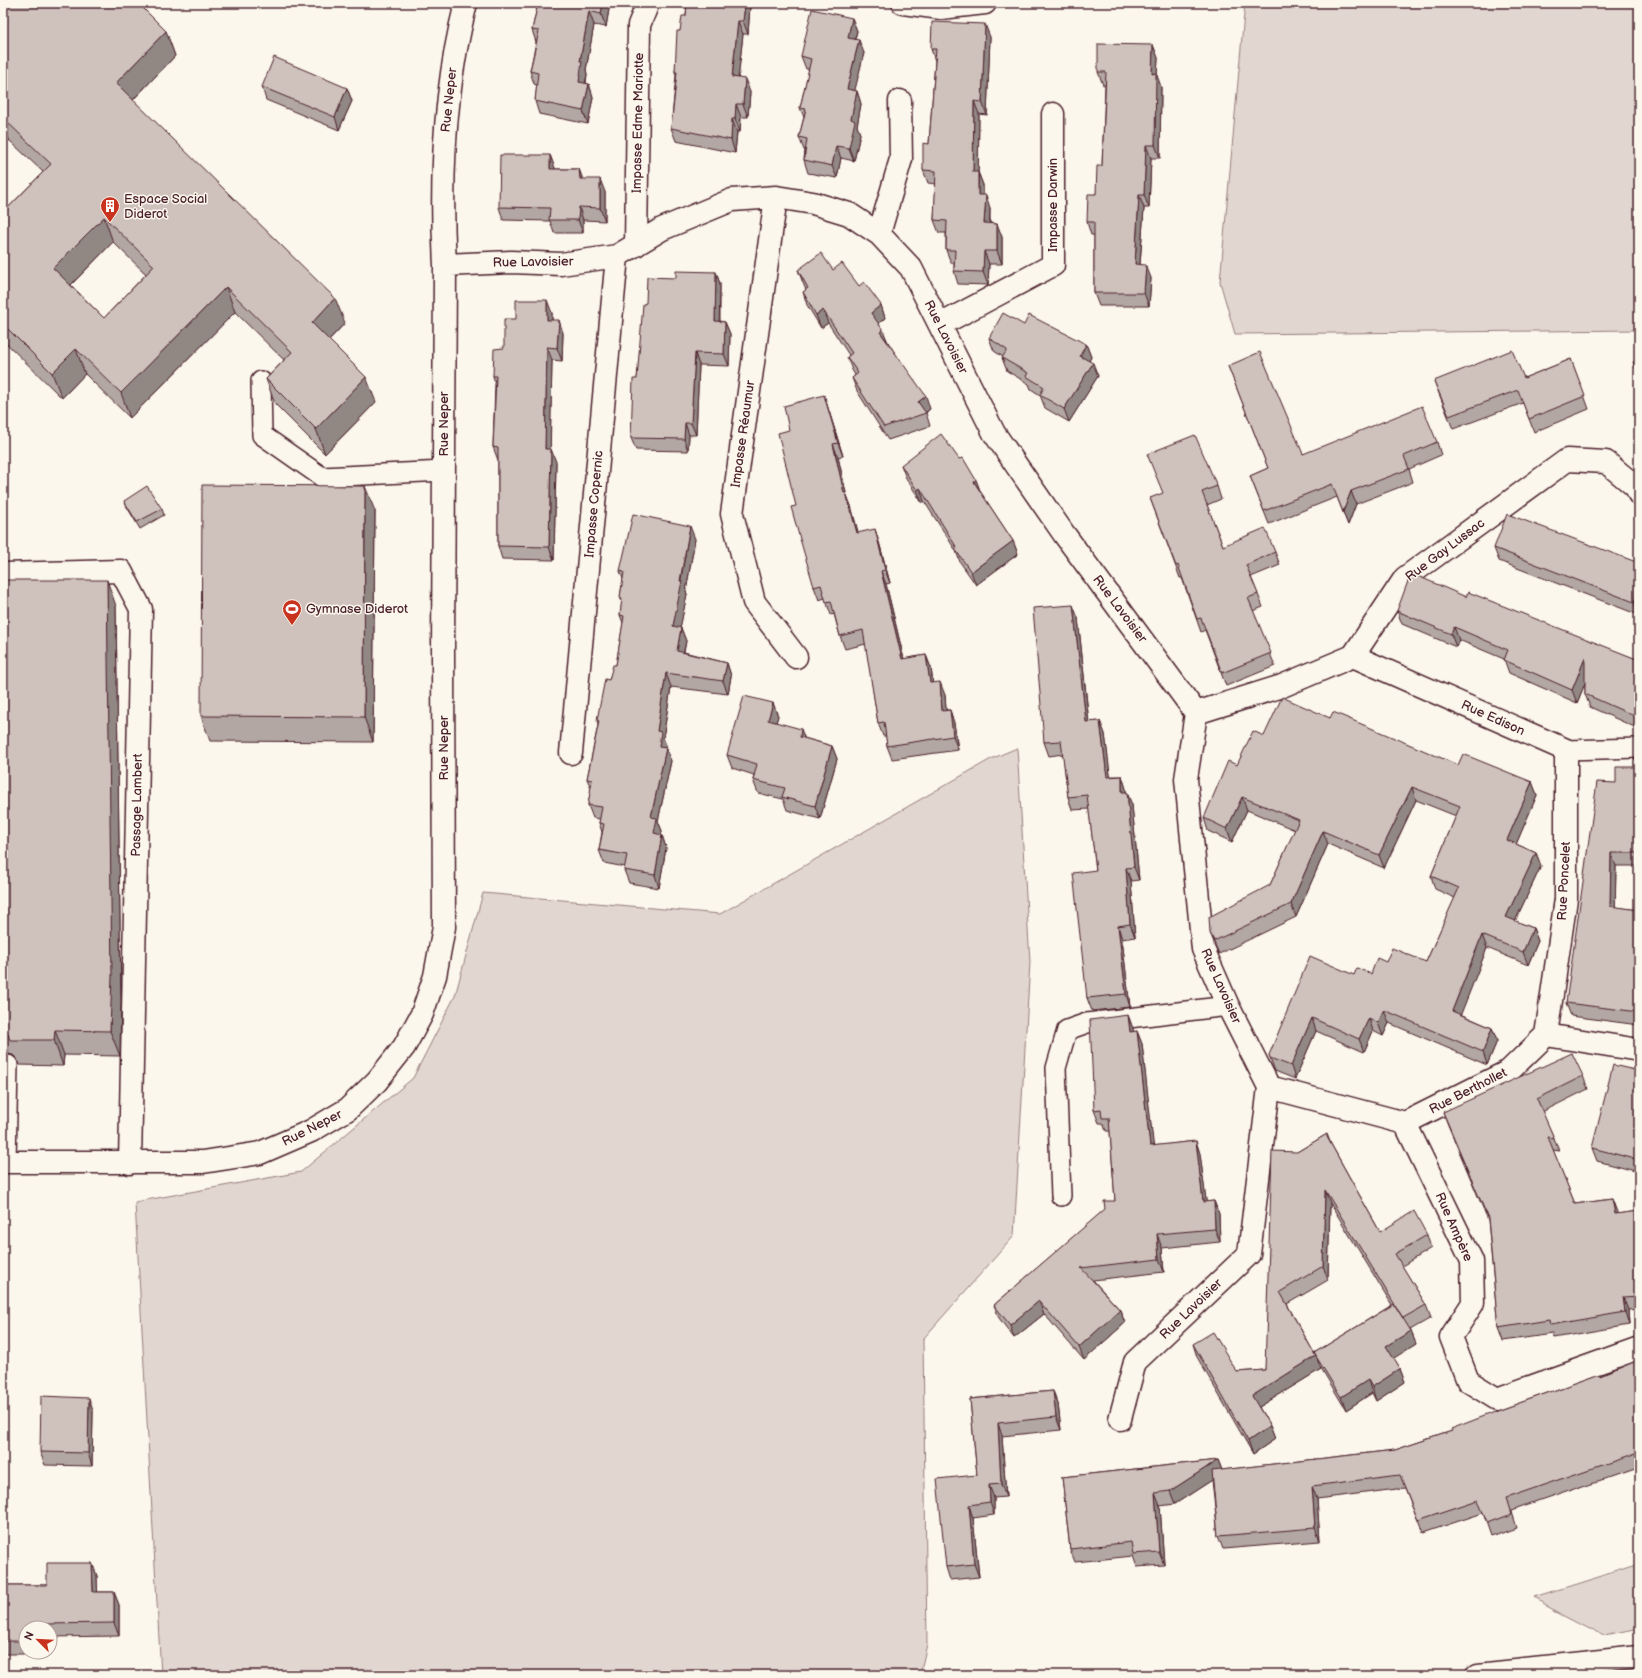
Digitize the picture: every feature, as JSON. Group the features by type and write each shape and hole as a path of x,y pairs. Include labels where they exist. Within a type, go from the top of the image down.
{"street":[{"name":"Rue Neper","path":"4,1162 203,1162 260,1153 311,1131 348,1109 377,1081 404,1047 422,1014 435,976 444,927 445,265 442,212 447,102 456,41 466,3"},
{"name":"Impasse Edme Mariotte","path":"636,245 639,25 648,3"},
{"path":"903,3 941,8 985,3"},
{"path":"879,234 901,158 900,101"},
{"name":"Impasse Darwin","path":"940,325 1053,265 1053,114"},
{"name":"Rue Lavoisier","path":"445,265 511,262 561,264 617,256 662,229 732,200 776,197 813,203 849,214 879,234 911,268 994,433 1064,534 1196,713 1186,779 1203,949 1228,1006 1268,1087 1249,1254 1135,1362 1120,1419"},
{"name":"Impasse Réaumur","path":"776,197 732,514 754,602 796,656"},
{"name":"Impasse Copernic","path":"570,753 617,256"},
{"name":"Rue Gay Lussac","path":"1353,656 1405,578 1567,460 1606,462 1636,486 1639,494"},
{"name":"Passage Lambert","path":"3,574 122,571 141,609 130,1162"},
{"path":"1196,713 1282,686 1353,656"},
{"name":"Rue Edison","path":"1353,656 1566,750"},
{"name":"Rue Poncelet","path":"1546,1035 1566,899 1566,750"},
{"path":"1546,1035 1639,1050"},
{"name":"Rue Berthollet","path":"1405,1123 1509,1070 1546,1035"},
{"path":"1268,1087 1405,1123"},
{"name":"Rue Ampère","path":"1405,1123 1472,1261 1473,1303 1451,1337 1468,1381 1497,1398 1639,1348"},
{"path":"1477,1675 1639,1658"}],"lane":[{"path":"261,381 262,435 322,477 444,471"},
{"name":"Rue Edison","path":"1566,750 1639,748"},
{"path":"1061,1196 1056,1068 1067,1030 1088,1022 1228,1006"},
{"path":"4,1162 8,1065"}],"shaded area":[{"path":"1245,3 1632,3 1639,13 1639,330 1235,334 1220,282"},
{"path":"1017,748 1030,962 1014,1236 923,1339 927,1644 920,1675 161,1675 135,1202 301,1172 413,1078 455,996 483,893 720,914 991,759"},
{"path":"1639,1565 1639,1628 1605,1635 1534,1598"}],"building":[{"name":"Espace Social Diderot","path":"3,3 138,3 166,31 116,83 335,298 312,323 366,377 316,429 266,379 292,352 226,287 121,393 76,349 52,373 3,324 3,213 51,164 3,118","holes":["104,217 154,266 104,318 53,268"]},
{"path":"538,3 603,3 601,14 589,11 580,61 582,61 579,82 589,84 583,111 535,101 538,73 530,71 539,31 532,30"},
{"path":"687,3 745,3 743,21 738,21 732,77 745,79 743,104 736,104 735,119 732,119 731,140 671,128 677,72 675,72 677,31 680,31 682,16 686,16"},
{"path":"812,9 852,18 848,38 859,40 847,89 857,91 851,119 855,121 849,148 836,146 832,166 804,160 807,139 799,137 806,109 800,108 811,59 801,56"},
{"path":"932,22 985,24 982,102 974,101 973,172 978,172 978,195 986,195 984,223 997,224 997,251 984,251 983,272 954,271 955,250 946,250 947,221 934,220 936,171 923,170 923,143 929,144 936,49 931,49"},
{"path":"1098,44 1153,45 1152,74 1156,73 1155,145 1146,145 1144,195 1139,195 1135,264 1146,265 1144,293 1094,293 1094,222 1087,222 1088,194 1096,194 1097,166 1102,166 1106,72 1098,72"},
{"path":"274,57 347,88 335,117 262,87"},
{"path":"500,155 550,155 550,169 579,169 580,179 600,179 600,208 579,207 578,220 549,220 550,208 499,207"},
{"path":"821,253 833,270 842,263 859,286 864,282 881,305 871,313 883,330 880,332 926,396 918,402 926,413 884,427 852,378 858,373 847,357 852,353 823,310 816,315 803,292 808,288 798,270"},
{"path":"676,271 716,272 715,321 725,322 724,354 695,353 691,423 685,423 684,439 631,438 633,379 637,379 643,304 646,303 647,277 676,278"},
{"path":"516,300 547,300 547,320 559,320 557,348 547,347 545,449 551,449 549,547 498,546 498,448 493,447 496,376 493,376 494,349 504,348 504,319 516,319"},
{"path":"1003,313 1024,325 1029,315 1086,344 1080,356 1093,363 1064,409 1040,395 1044,387 1026,376 1028,373 1002,358 1007,350 989,338"},
{"path":"1512,350 1524,378 1571,359 1585,396 1529,419 1518,390 1449,416 1434,381"},
{"path":"1260,352 1303,454 1422,406 1437,442 1404,456 1409,469 1351,491 1343,512 1332,484 1264,511 1250,476 1268,468 1228,366"},
{"path":"1639,360 1639,375 1633,362"},
{"path":"824,395 838,443 833,444 844,493 846,493 857,533 875,529 885,570 881,571 902,659 926,655 930,683 940,682 942,711 950,710 953,736 887,746 884,722 878,723 863,630 840,636 831,601 826,602 821,585 814,587 791,507 796,506 778,433 789,430 784,406"},
{"path":"941,434 959,459 963,458 976,480 974,482 1013,541 971,572 955,549 957,548 920,488 917,490 901,465"},
{"path":"1195,435 1217,486 1202,492 1223,546 1265,528 1275,552 1246,565 1258,594 1248,598 1271,653 1222,673 1201,618 1197,619 1178,565 1176,566 1150,498 1163,493 1147,454"},
{"name":"Gymnase Diderot","path":"202,485 365,486 364,717 201,716"},
{"path":"147,486 162,509 137,522 124,501"},
{"path":"633,514 690,526 680,581 682,581 673,626 681,628 677,651 727,663 723,681 666,673 657,731 661,732 659,747 666,748 651,817 657,818 654,833 662,835 655,875 624,870 627,855 599,850 604,824 599,823 602,807 588,805 592,780 587,779 599,721 597,720 605,679 609,680 613,665 616,665 624,616 620,615 622,598 620,597 624,572 620,571"},
{"path":"1507,514 1639,563 1639,589 1634,602 1494,548"},
{"path":"1411,573 1466,597 1468,592 1639,660 1639,718 1585,694 1585,658 1572,690 1504,660 1508,650 1454,627 1451,634 1397,611"},
{"path":"3,580 107,580 112,977 110,1031 55,1030 54,1040 10,1040 8,1034 3,1030"},
{"path":"1073,605 1086,722 1100,721 1107,777 1122,776 1122,792 1127,792 1134,867 1126,868 1130,924 1118,926 1126,994 1087,998 1073,873 1096,870 1087,795 1068,797 1061,741 1044,742 1033,608"},
{"path":"744,696 773,703 768,720 801,729 800,737 832,746 815,806 782,797 785,788 753,780 757,764 727,755"},
{"path":"1282,697 1330,718 1333,712 1458,765 1463,754 1532,782 1507,840 1536,853 1506,917 1533,928 1523,952 1482,935 1452,1011 1492,1028 1483,1052 1384,1010 1378,1023 1369,1018 1359,1039 1312,1018 1291,1066 1270,1058 1269,1055 1310,956 1354,975 1357,968 1371,974 1377,958 1386,962 1392,948 1426,962 1459,888 1431,876 1460,806 1412,787 1379,855 1323,831 1291,904 1214,941 1210,933 1209,917 1270,885 1299,820 1242,797 1227,829 1204,818 1228,761 1237,765 1253,731 1264,736"},
{"path":"1616,767 1639,767 1639,853 1611,853 1610,906 1639,910 1639,1012 1566,1003 1597,782 1616,783"},
{"path":"1128,1015 1130,1032 1137,1031 1150,1146 1196,1141 1203,1202 1214,1201 1215,1229 1157,1234 1159,1259 1081,1268 1120,1310 1079,1347 1039,1301 1010,1325 994,1305 1105,1209 1104,1201 1115,1201 1109,1118 1102,1118 1101,1109 1094,1110 1090,1020"},
{"path":"1572,1053 1583,1076 1537,1099 1554,1138 1548,1137 1575,1204 1612,1199 1615,1214 1639,1211 1639,1296 1623,1297 1625,1312 1550,1325 1549,1320 1498,1328 1488,1218 1443,1112"},
{"path":"1613,1065 1639,1071 1639,1160 1592,1148"},
{"path":"1327,1134 1327,1137 1380,1232 1414,1211 1427,1235 1395,1254 1426,1305 1403,1318 1325,1190 1323,1266 1280,1292 1314,1353 1394,1304 1411,1331 1386,1346 1400,1369 1372,1387 1368,1380 1341,1397 1316,1356 1252,1396 1270,1426 1248,1441 1193,1344 1213,1332 1237,1372 1265,1370 1272,1151 1297,1152"},
{"path":"1639,1360 1639,1452 1506,1498 1511,1514 1487,1523 1478,1500 1418,1520 1400,1475 1312,1486 1315,1528 1218,1536 1212,1471 1395,1450 1452,1431 1451,1429 1500,1410 1600,1374 1600,1376"},
{"path":"1053,1391 1056,1417 998,1423 1001,1484 989,1485 990,1502 969,1505 974,1564 946,1567 937,1479 977,1475 970,1399"},
{"path":"41,1396 89,1398 88,1453 40,1452"},
{"path":"1218,1460 1170,1491 1155,1493 1159,1552 1133,1554 1131,1542 1070,1549 1062,1477"},
{"path":"47,1563 92,1563 93,1592 114,1592 114,1623 58,1624 58,1620 18,1620 18,1641 3,1641 3,1585 47,1585"}],"place":[{"name":"Espace Social Diderot","path":"110,223"},
{"name":"Gymnase Diderot","path":"292,626"}]}
